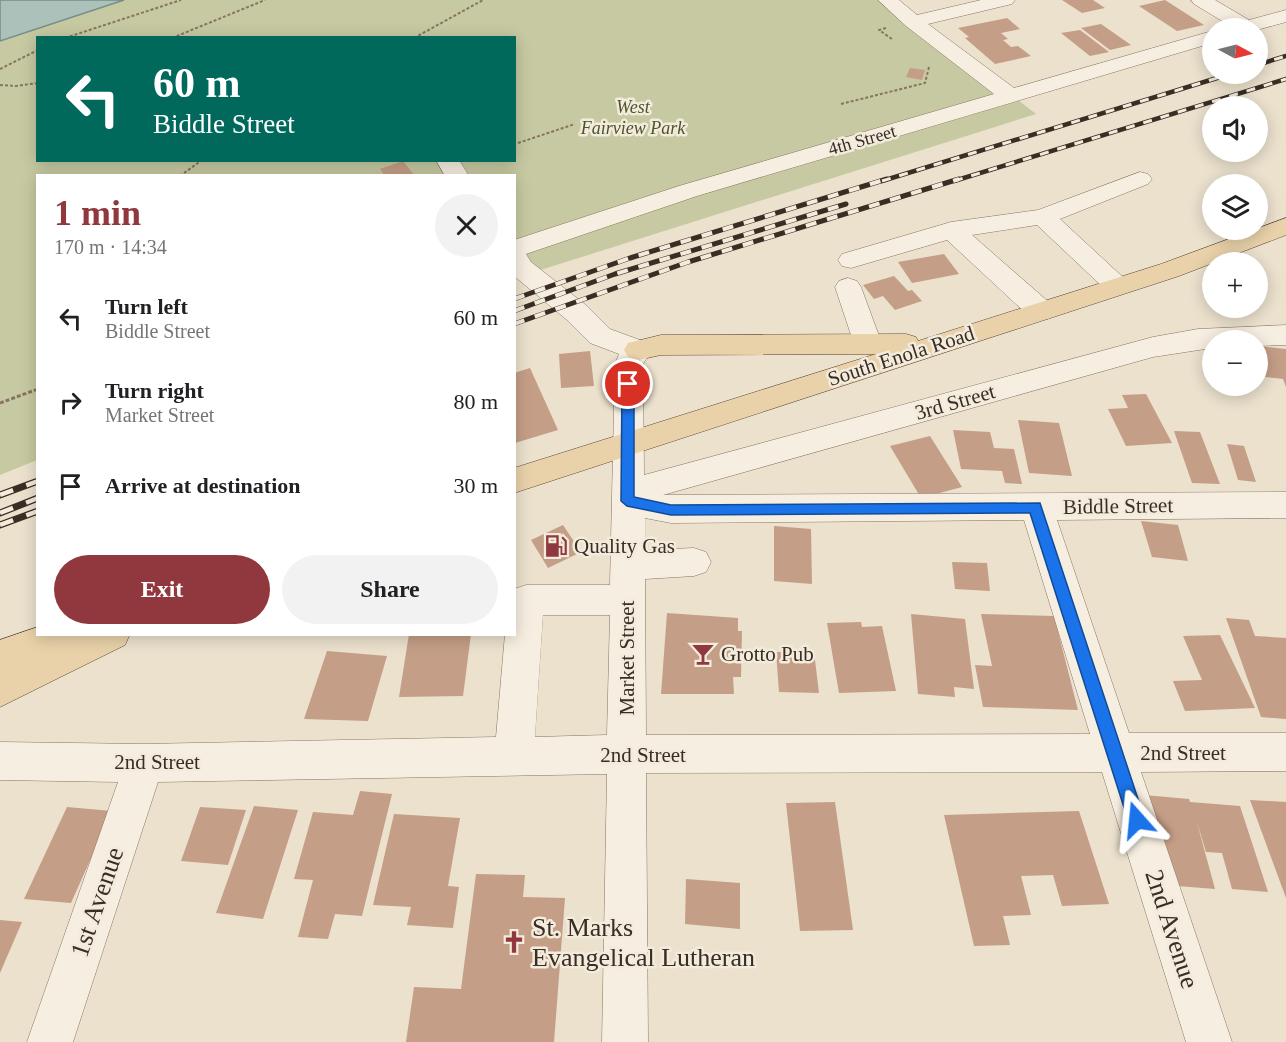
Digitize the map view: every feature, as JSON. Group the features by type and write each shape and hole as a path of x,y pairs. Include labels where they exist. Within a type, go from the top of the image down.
{"main road":[{"name":"South Enola Road","path":"516,480 1170,270 1286,226"},
{"path":"638,350 661,345 937,344"},
{"path":"0,657 59,636"},
{"path":"0,690 108,636"}],"street":[{"path":"888,0 913,22 1010,96"},
{"path":"913,22 1005,0"},
{"path":"1201,0 1229,18"},
{"path":"1268,21 1286,16"},
{"name":"4th Street","path":"516,248 688,191 1202,40"},
{"path":"868,344 849,274 951,230 1043,217 1140,179"},
{"path":"1043,217 1117,286"},
{"path":"951,230 1041,310"},
{"path":"516,258 522,268 577,312 600,336 638,350"},
{"name":"3rd Street","path":"628,496 1153,347 1198,339 1286,334"},
{"name":"Market Street","path":"625,1042 628,364 638,350"},
{"name":"Biddle Street","path":"628,496 671,510 1286,505"},
{"name":"2nd Avenue","path":"1035,507 1209,1042"},
{"path":"514,756 526,600 627,583 694,562"},
{"name":"2nd Street","path":"0,761 144,763 627,754 1286,752"},
{"name":"1st Avenue","path":"50,1042 144,763"}],"path":[{"path":"71,36 180,0"},
{"path":"177,36 265,0"},
{"path":"418,36 483,0"},
{"path":"896,43 879,30 913,22"},
{"path":"0,69 36,51"},
{"path":"841,104 925,83 930,69 922,62"},
{"path":"0,85 36,83"},
{"path":"518,143 575,124"},
{"path":"183,174 199,162"},
{"path":"0,404 36,390"}],"green space":[{"name":"West Fairview Park","path":"124,0 890,0 1036,114 516,278 516,174 36,174 36,460 0,475 0,41"}],"water":[{"path":"0,0 124,0 0,41"}],"building":[{"path":"1062,0 1093,0 1105,8 1082,13"},
{"path":"1165,0 1202,25 1177,31 1139,6"},
{"path":"1007,18 1020,29 1001,33 1008,39 1003,40 1011,47 1018,46 1031,56 995,64 965,38 969,37 958,28"},
{"path":"1101,24 1131,45 1110,50 1081,28"},
{"path":"1080,30 1109,52 1090,56 1061,33"},
{"path":"910,68 925,70 922,80 906,77"},
{"path":"404,162 413,174 384,174 380,169"},
{"path":"944,254 959,274 912,283 898,262"},
{"path":"894,276 908,291 912,290 922,301 895,310 883,296 874,299 863,285"},
{"path":"1268,347 1286,349 1286,387 1283,379 1268,377"},
{"path":"590,351 594,386 561,388 559,354"},
{"path":"530,368 558,430 516,443 516,372"},
{"path":"1146,394 1172,443 1126,446 1108,409 1128,408 1122,395"},
{"path":"1018,420 1059,423 1072,476 1029,473"},
{"path":"953,430 990,432 994,448 1014,449 1022,484 1005,483 1002,471 961,469"},
{"path":"1174,431 1200,432 1220,484 1192,483"},
{"path":"930,436 962,487 921,498 890,446"},
{"path":"1227,444 1244,446 1256,482 1238,480"},
{"path":"1141,521 1178,525 1188,561 1152,557"},
{"name":"Quality Gas","path":"563,525 581,552 548,568 531,540"},
{"path":"774,526 811,529 812,584 774,581"},
{"path":"952,562 987,563 990,591 955,589"},
{"name":"Grotto Pub","path":"667,613 738,618 738,631 742,631 741,677 733,677 734,694 661,694"},
{"path":"911,614 965,619 974,689 954,687 955,697 918,694"},
{"path":"981,614 1054,616 1078,710 983,707 975,665 992,666"},
{"path":"1226,618 1249,620 1255,636 1286,638 1286,719 1261,717"},
{"path":"861,622 862,627 882,626 896,691 839,693 827,623"},
{"path":"1220,635 1255,708 1185,711 1173,681 1202,680 1183,636"},
{"path":"409,636 471,636 463,696 399,697"},
{"path":"327,651 387,656 368,721 304,719"},
{"path":"776,652 814,652 819,693 779,692"},
{"path":"360,791 392,794 362,916 335,914 328,939 298,937 313,880 294,879 313,812 353,815"},
{"path":"1144,795 1240,806 1268,892 1232,889 1222,853 1206,852 1196,819 1215,889 1165,885"},
{"path":"1250,800 1286,802 1286,898"},
{"path":"835,802 853,930 800,931 786,803"},
{"path":"254,806 298,810 263,919 216,913"},
{"path":"67,807 112,811 71,903 24,899"},
{"path":"200,807 246,810 228,865 181,861"},
{"path":"1079,811 1109,904 1062,906 1053,875 1021,876 1031,915 1003,916 1010,945 974,946 944,815"},
{"path":"394,814 460,818 448,886 459,887 453,928 407,925 411,907 373,905"},
{"name":"St. Marks Evangelical Lutheran","path":"476,874 525,875 523,897 565,898 554,1042 406,1042 414,987 461,989"},
{"path":"686,879 740,883 740,929 685,924"},
{"path":"0,920 22,922 0,973"}],"railway":[{"path":"1268,62 1286,56"},
{"path":"954,181 1286,79"},
{"path":"882,181 1202,83"},
{"path":"516,298 630,258 887,179"},
{"path":"516,323 688,262 959,179"},
{"path":"516,310 615,274 846,204"},
{"path":"0,495 36,482"},
{"path":"0,513 36,499"},
{"path":"0,525 36,512"}],"place":[{"name":"Quality Gas","path":"556,546"},
{"name":"Grotto Pub","path":"703,654"},
{"name":"St. Marks Evangelical Lutheran","path":"514,942"}],"route":[{"path":"628,384 627,501 671,510 1035,507 1137,820"}]}
